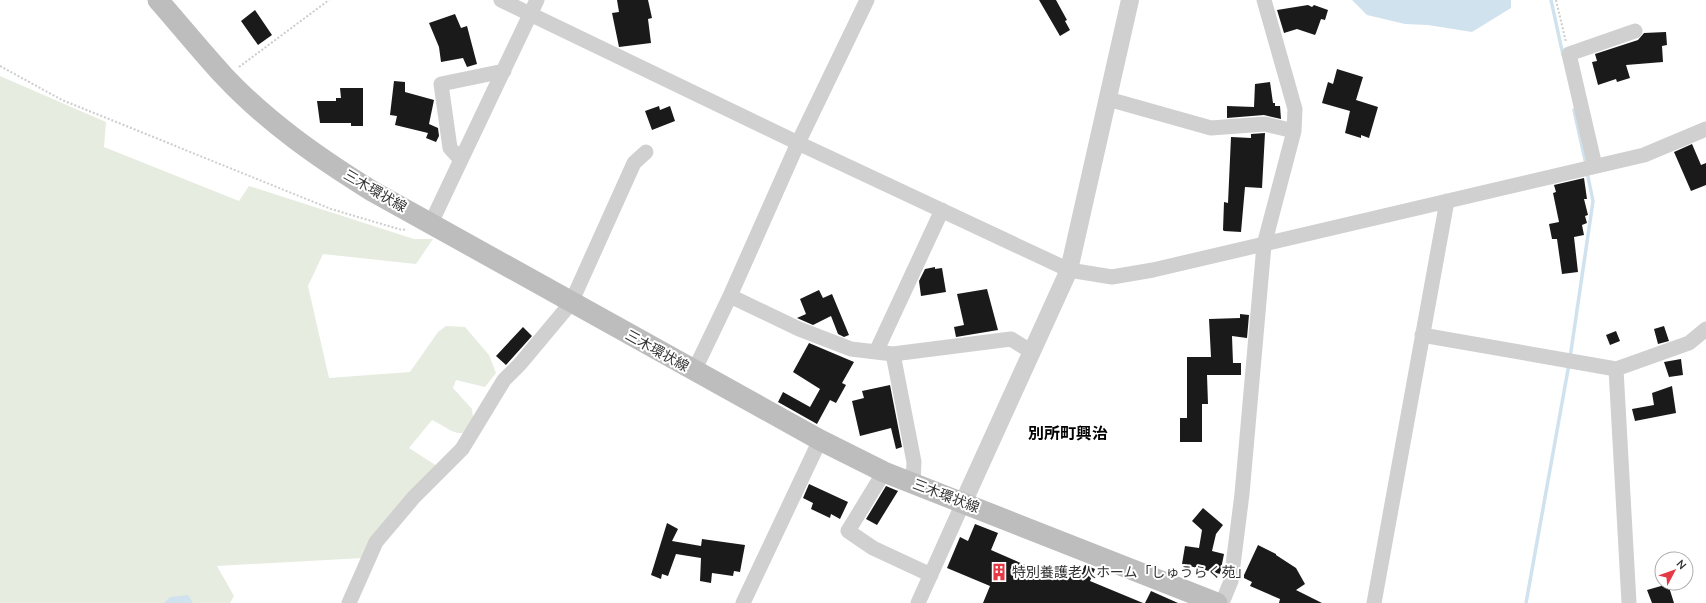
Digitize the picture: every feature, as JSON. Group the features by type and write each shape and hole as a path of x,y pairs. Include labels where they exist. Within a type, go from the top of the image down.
{"main road":[{"name":"三木環状線","path":"158,0 225,77 267,117 301,145 372,191 431,222 571,303 820,440 884,472 1217,603"}],"street":[{"path":"501,0 798,143 1069,270 1112,276 1153,270 1264,245 1644,155 1704,135"},
{"path":"431,222 537,0"},
{"path":"694,370 730,296 798,143 867,0"},
{"path":"918,603 1069,270 1130,0"},
{"path":"1222,603 1231,581 1241,501 1264,245 1294,131 1295,109 1264,0"},
{"path":"1595,166 1569,54 1635,31"},
{"path":"461,160 450,148 441,84 504,71"},
{"path":"1108,98 1210,128 1265,124 1294,131"},
{"path":"349,603 376,542 414,497 462,449 504,380 520,364 571,303 634,164 646,152"},
{"path":"1374,603 1447,201"},
{"path":"876,352 942,210"},
{"path":"730,296 799,329 851,349 893,354 1012,339 1032,352"},
{"path":"1422,335 1616,369 1689,343 1706,329"},
{"path":"893,354 914,462 913,484"},
{"path":"1616,369 1629,603"},
{"path":"743,603 820,440"},
{"path":"884,472 848,531 866,542 872,548 931,575"}],"path":[{"path":"225,77 330,0"},
{"path":"1556,0 1569,54"},
{"path":"0,66 62,100 331,209 402,230 431,222"}],"shaded area":[{"path":"0,76 106,122 104,147 239,201 249,186 414,239 433,239 416,264 323,254 308,286 329,378 410,372 438,332 446,326 465,327 489,355 496,373 485,387 456,380 453,388 472,409 474,426 469,431 458,433 453,432 432,420 409,448 437,466 363,558 217,566 234,596 230,603 0,603"}],"water":[{"path":"1352,0 1511,0 1511,8 1472,32 1428,25 1405,24 1367,15"},
{"path":"188,595 193,603 164,603 170,597"}],"building":[{"path":"617,0 648,0 652,18 648,19 651,43 619,47 612,13 619,12"},
{"path":"1039,0 1056,0 1067,20 1065,21 1070,30 1060,36"},
{"path":"1308,5 1312,7 1314,5 1328,10 1325,20 1321,19 1315,35 1297,29 1284,33 1277,10"},
{"path":"255,10 272,35 258,45 241,21"},
{"path":"455,14 461,28 467,26 477,64 467,67 463,58 441,62 439,47 429,23"},
{"path":"1666,32 1667,45 1662,46 1663,62 1626,65 1630,78 1617,82 1616,79 1598,85 1592,62 1597,61 1595,54 1638,40 1644,33"},
{"path":"1337,69 1363,77 1356,100 1378,107 1369,138 1361,135 1361,138 1345,133 1350,111 1322,103 1328,82 1333,84"},
{"path":"394,81 405,82 405,92 434,100 429,124 438,128 439,136 436,142 426,138 428,133 395,125 397,116 390,115"},
{"path":"1270,82 1273,103 1275,103 1275,106 1280,106 1281,119 1264,115 1227,118 1227,106 1254,107 1255,84"},
{"path":"340,88 363,88 363,126 351,126 351,123 320,123 317,101 336,101 336,98 341,98"},
{"path":"659,106 660,110 670,106 675,121 652,130 645,111"},
{"path":"1265,133 1262,188 1245,187 1241,232 1224,231 1224,202 1228,203 1231,137 1251,138 1251,134"},
{"path":"1692,144 1701,165 1706,163 1706,185 1691,191 1674,152"},
{"path":"1584,178 1587,199 1584,199 1588,215 1585,216 1587,223 1582,225 1584,235 1574,237 1578,272 1562,274 1557,239 1552,239 1549,224 1559,222 1553,193 1556,192 1554,185"},
{"path":"935,267 935,269 942,268 946,292 921,296 919,281 925,269"},
{"path":"987,289 998,330 956,337 954,327 964,325 957,294"},
{"path":"819,290 823,298 832,294 849,335 844,337 838,334 831,316 813,325 797,318 806,314 800,299"},
{"path":"1240,314 1249,315 1247,338 1232,336 1233,363 1241,363 1241,375 1207,375 1208,404 1202,404 1202,442 1180,442 1180,418 1187,418 1187,357 1211,357 1209,319 1240,318"},
{"path":"1664,326 1669,341 1658,344 1654,329"},
{"path":"523,327 532,336 506,365 496,356"},
{"path":"1616,331 1620,341 1610,345 1606,335"},
{"path":"809,343 854,362 842,383 846,385 836,403 830,400 817,424 778,402 783,392 810,407 820,389 793,372"},
{"path":"1681,359 1683,375 1669,377 1664,362"},
{"path":"890,385 902,447 896,449 891,428 860,436 852,401 864,398 862,391"},
{"path":"1672,386 1676,413 1635,421 1632,409 1654,405 1652,393"},
{"path":"809,484 848,502 840,519 831,514 830,518 811,509 813,503 803,498"},
{"path":"886,486 898,491 877,525 866,519"},
{"path":"1203,508 1223,525 1216,534 1212,551 1224,554 1220,574 1182,564 1185,546 1199,548 1202,530 1192,521"},
{"path":"667,523 678,529 672,541 701,546 702,539 745,545 740,572 734,571 733,576 712,573 711,583 700,581 701,558 676,554 668,576 662,574 661,579 651,575"},
{"name":"特別養護老人ホーム「しゅうらく苑」","path":"975,524 998,533 991,550 1057,579 1062,568 1080,576 1085,565 1095,569 1090,581 1143,603 983,603 990,586 947,568 960,537 968,541"},
{"path":"1258,545 1276,554 1296,568 1305,584 1296,590 1322,603 1279,603 1280,599 1250,586 1252,582 1244,578 1244,575"},
{"path":"1654,588 1654,591 1670,591 1674,603 1652,603 1647,590"},
{"path":"1151,591 1178,603 1145,603"}],"waterway":[{"path":"1551,0 1563,55"},
{"path":"1574,110 1586,164"},
{"path":"1570,358 1593,201 1587,172"},
{"path":"1526,603 1569,364"}],"place":[{"name":"特別養護老人ホーム「しゅうらく苑」","path":"999,572"}],"district":[{"name":"別所町興治","path":"1068,434"}]}
